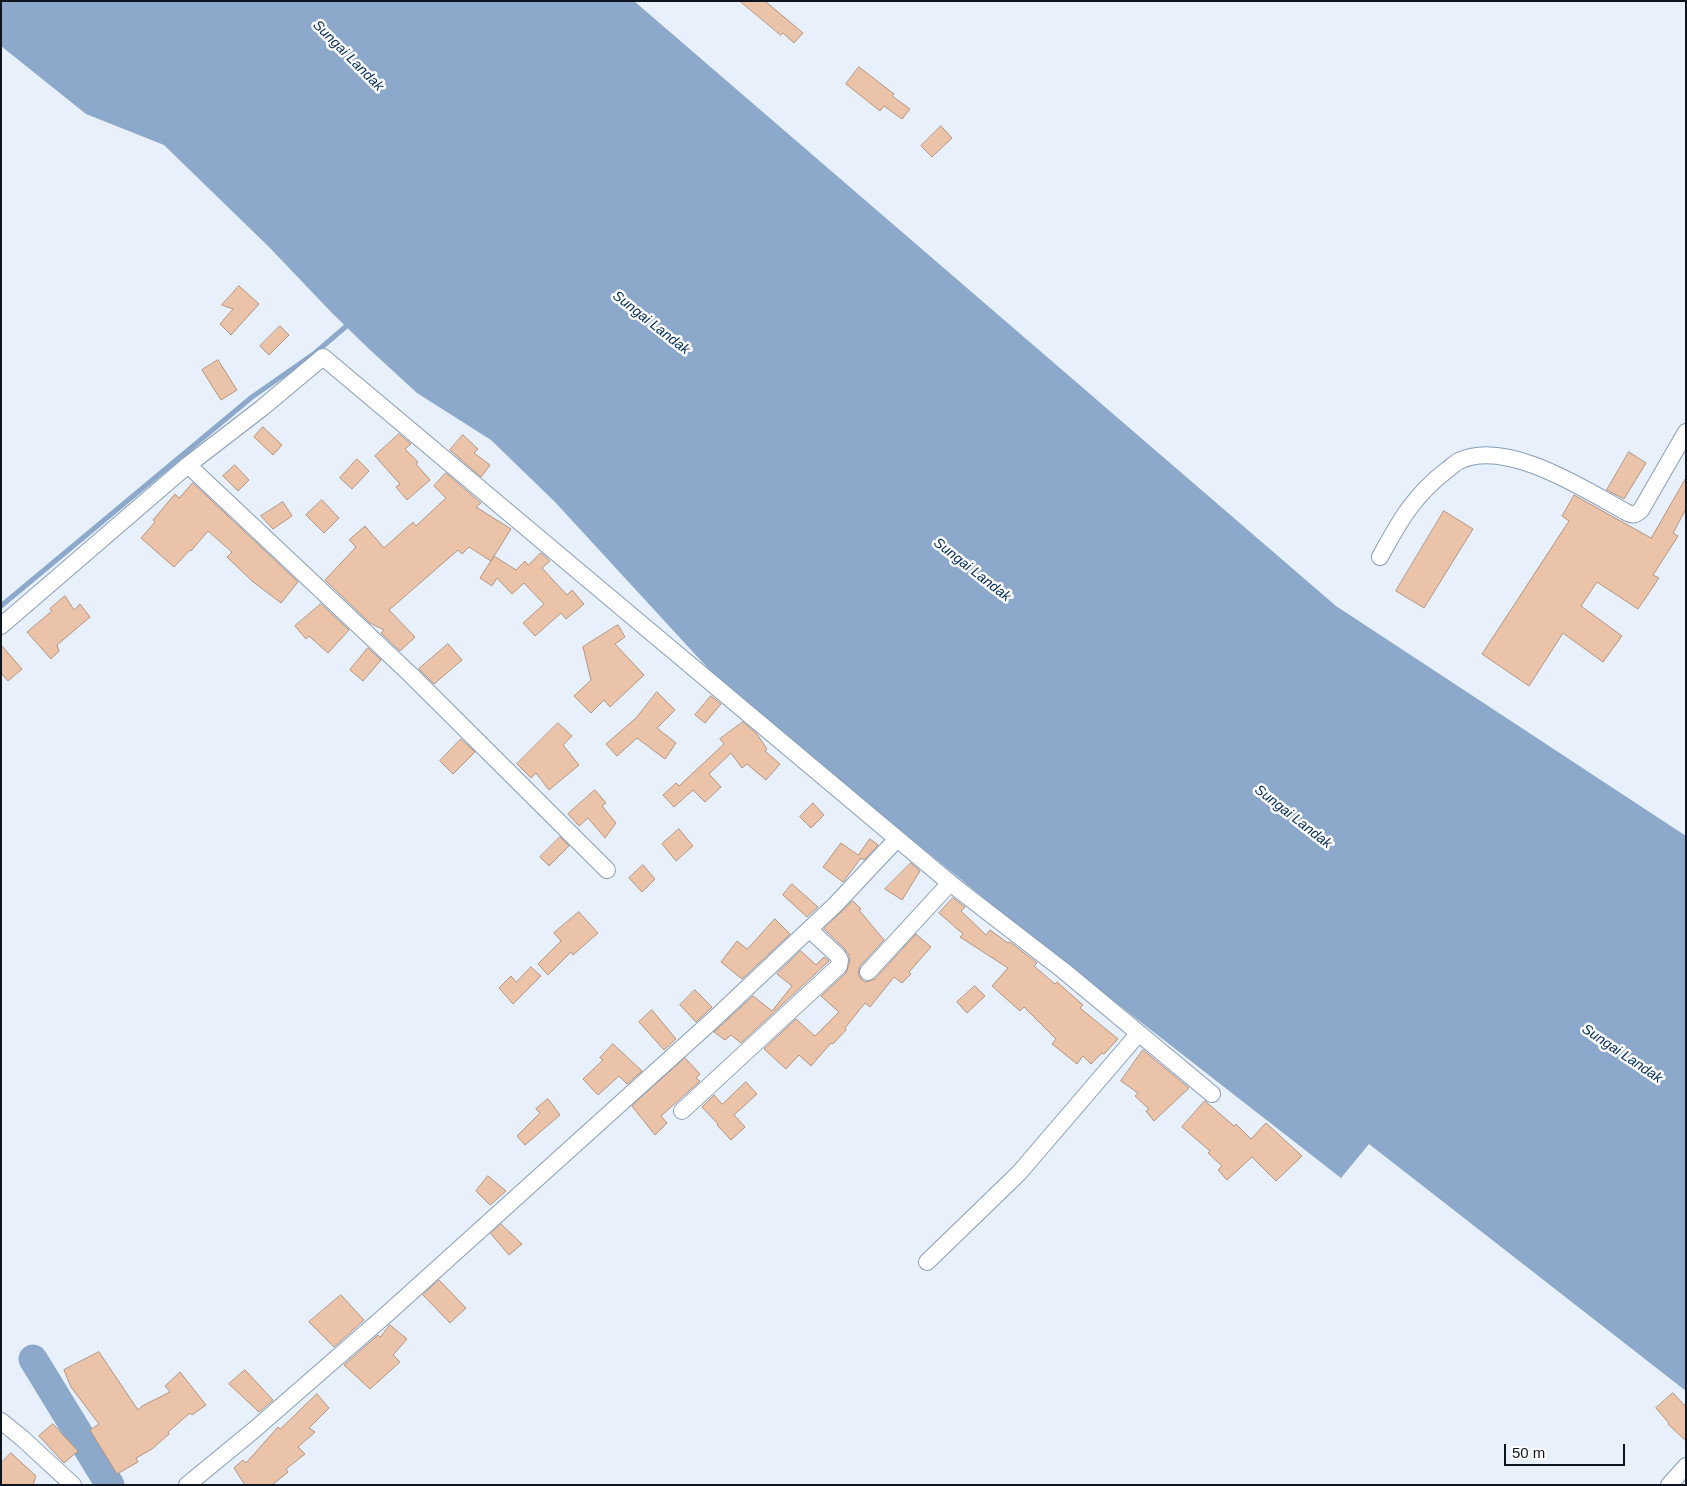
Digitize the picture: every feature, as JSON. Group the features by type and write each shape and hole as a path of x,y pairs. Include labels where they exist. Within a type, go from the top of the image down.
{"street":[{"path":"1,626 188,464 324,358 950,883 1064,971 1212,1094"},
{"path":"1380,557 1400,519 1418,497 1430,483 1459,461 1486,454 1532,464 1556,474 1632,515 1636,515 1641,510 1686,432"},
{"path":"188,464 411,675 607,870"},
{"path":"187,1485 254,1430 387,1314 713,1020 810,930 898,839"},
{"path":"868,972 950,883"},
{"path":"682,1111 839,966 840,960 837,956 810,930"},
{"path":"927,1262 1019,1173 1139,1033"},
{"path":"1,1421 73,1485"},
{"path":"1669,1485 1686,1466"}],"water":[{"name":"Sungai Landak","path":"1,1 634,1 1336,606 1686,836 1686,1391 1369,1144 1341,1178 1029,935 727,689 555,502 491,440 417,393 332,313 269,247 164,145 86,114 1,46"}],"building":[{"path":"740,1 765,1 803,33 794,43 783,33 781,35"},
{"path":"859,67 910,109 902,119 884,106 880,111 846,84"},
{"path":"941,126 952,138 932,157 921,146"},
{"path":"239,286 259,304 231,335 220,324 233,309 222,305"},
{"path":"280,326 289,335 269,355 260,346"},
{"path":"218,360 237,390 221,400 202,370"},
{"path":"263,427 282,445 273,455 254,437"},
{"path":"399,434 411,444 405,449 418,462 416,464 430,480 407,500 396,487 400,484 375,456"},
{"path":"463,435 478,449 474,453 490,465 481,477 450,450"},
{"path":"1629,452 1646,463 1624,499 1607,490"},
{"path":"357,459 369,471 352,489 340,478"},
{"path":"235,465 249,480 238,491 223,476"},
{"path":"446,473 481,503 476,507 511,529 491,561 469,547 462,554 458,550 389,610 415,637 400,651 381,633 384,630 370,623 325,580 356,547 349,540 365,526 384,548 413,522 416,526 446,498 434,486"},
{"path":"1686,478 1686,509 1673,533 1678,536 1653,575 1659,578 1638,609 1597,582 1581,606 1622,636 1603,662 1563,633 1529,686 1482,654 1569,521 1562,516 1574,495 1651,538"},
{"path":"193,483 298,582 281,603 252,581 227,557 232,552 208,531 174,567 141,538 155,522 153,520 175,494 179,498"},
{"path":"322,500 339,518 324,533 306,515"},
{"path":"283,502 292,516 273,529 261,516"},
{"path":"1444,511 1473,529 1424,608 1396,591"},
{"path":"541,553 550,561 542,568 567,595 572,590 584,604 566,619 561,613 535,636 523,623 544,604 524,583 512,594 497,578 492,586 480,578 494,556 516,570 525,561 528,565"},
{"path":"65,596 74,610 80,604 90,617 57,645 59,651 51,659 27,632 52,611 50,609"},
{"path":"321,604 349,630 328,653 309,636 306,639 295,626"},
{"path":"618,625 625,637 615,644 644,675 610,707 604,700 591,713 574,696 591,680 583,647"},
{"path":"448,644 462,660 434,684 419,669"},
{"path":"1,645 22,669 8,681 1,673"},
{"path":"368,648 381,660 363,681 350,670"},
{"path":"657,692 675,710 657,728 676,743 665,759 637,738 617,756 606,744 636,718"},
{"path":"711,696 721,704 705,723 695,715"},
{"path":"743,722 756,733 767,749 765,751 780,764 766,780 747,764 742,768 731,753 709,774 721,787 705,802 693,790 674,807 663,795 676,783 679,786 724,744 720,739"},
{"path":"558,723 572,736 563,745 579,765 549,790 536,773 531,778 517,764"},
{"path":"461,739 475,752 453,774 440,761"},
{"path":"595,790 606,803 602,806 616,823 605,838 588,818 579,826 568,814"},
{"path":"813,803 824,815 811,828 800,817"},
{"path":"679,829 693,846 676,861 662,844"},
{"path":"560,837 569,846 549,866 540,857"},
{"path":"870,839 878,845 864,860 861,858 843,882 823,867 841,843 858,855"},
{"path":"911,863 920,871 902,900 885,889"},
{"path":"643,865 655,879 642,892 629,878"},
{"path":"792,884 818,907 807,917 783,895"},
{"path":"953,898 965,907 961,911 986,935 990,930 1008,943 1010,942 1037,963 1034,966 1055,984 1057,982 1083,1005 1080,1008 1118,1039 1104,1054 1102,1053 1091,1064 1083,1056 1077,1064 1052,1044 1056,1039 1024,1007 1020,1011 992,986 1008,968 960,937 963,934 939,913"},
{"path":"853,901 884,940 860,966 858,974 862,980 866,982 875,979 916,934 931,947 902,983 894,977 870,1007 865,1003 845,1028 846,1030 833,1044 831,1043 811,1066 799,1055 786,1069 764,1049 796,1019 815,1036 839,1012 821,996 846,973 850,961 849,955 824,929"},
{"path":"579,912 598,933 573,955 571,952 548,975 538,964 561,941 554,933"},
{"path":"775,919 790,934 742,979 721,962 737,941 747,949"},
{"path":"801,951 816,965 824,957 829,961 741,1043 731,1035 725,1040 714,1032 753,996 772,1011 792,986 777,974"},
{"path":"531,967 541,976 513,1004 499,988 511,976 516,982"},
{"path":"975,986 985,996 967,1013 957,1002"},
{"path":"695,990 712,1007 696,1022 680,1005"},
{"path":"652,1010 676,1039 664,1050 639,1022"},
{"path":"613,1044 642,1071 627,1084 619,1076 598,1095 583,1079 603,1060 600,1058"},
{"path":"1143,1050 1189,1088 1154,1121 1146,1111 1149,1109 1135,1096 1138,1093 1121,1081"},
{"path":"685,1058 700,1074 696,1078 700,1081 661,1116 667,1123 655,1135 632,1106"},
{"path":"746,1082 757,1094 734,1115 745,1127 731,1140 702,1107 714,1095 722,1104"},
{"path":"548,1099 560,1115 525,1145 517,1136 540,1113 536,1109"},
{"path":"1205,1101 1234,1126 1236,1124 1251,1139 1266,1123 1302,1156 1276,1181 1252,1157 1227,1180 1218,1170 1222,1166 1208,1153 1210,1151 1182,1127"},
{"path":"488,1176 506,1191 490,1205 476,1191"},
{"path":"501,1224 522,1244 509,1255 491,1234"},
{"path":"439,1280 466,1308 450,1323 423,1295"},
{"path":"341,1295 364,1320 334,1347 309,1322"},
{"path":"390,1325 407,1339 393,1355 400,1362 370,1389 344,1365 378,1335 380,1337"},
{"path":"99,1352 138,1410 142,1406 170,1392 165,1386 180,1372 206,1405 192,1415 190,1413 152,1449 136,1458 138,1462 117,1474 90,1430 99,1424 71,1387 64,1370"},
{"path":"245,1370 273,1400 259,1412 229,1384"},
{"path":"1673,1393 1686,1407 1686,1441 1668,1424 1656,1408"},
{"path":"317,1394 329,1408 309,1428 315,1432 298,1447 305,1454 286,1469 288,1472 272,1485 245,1485 234,1468 243,1460 246,1463 278,1427 280,1429"},
{"path":"53,1424 78,1451 64,1463 39,1436"},
{"path":"11,1453 36,1476 33,1485 1,1485 1,1463"}],"waterway":[{"path":"1,606 252,397 315,353 350,323"},
{"path":"33,1359 110,1485"}]}
